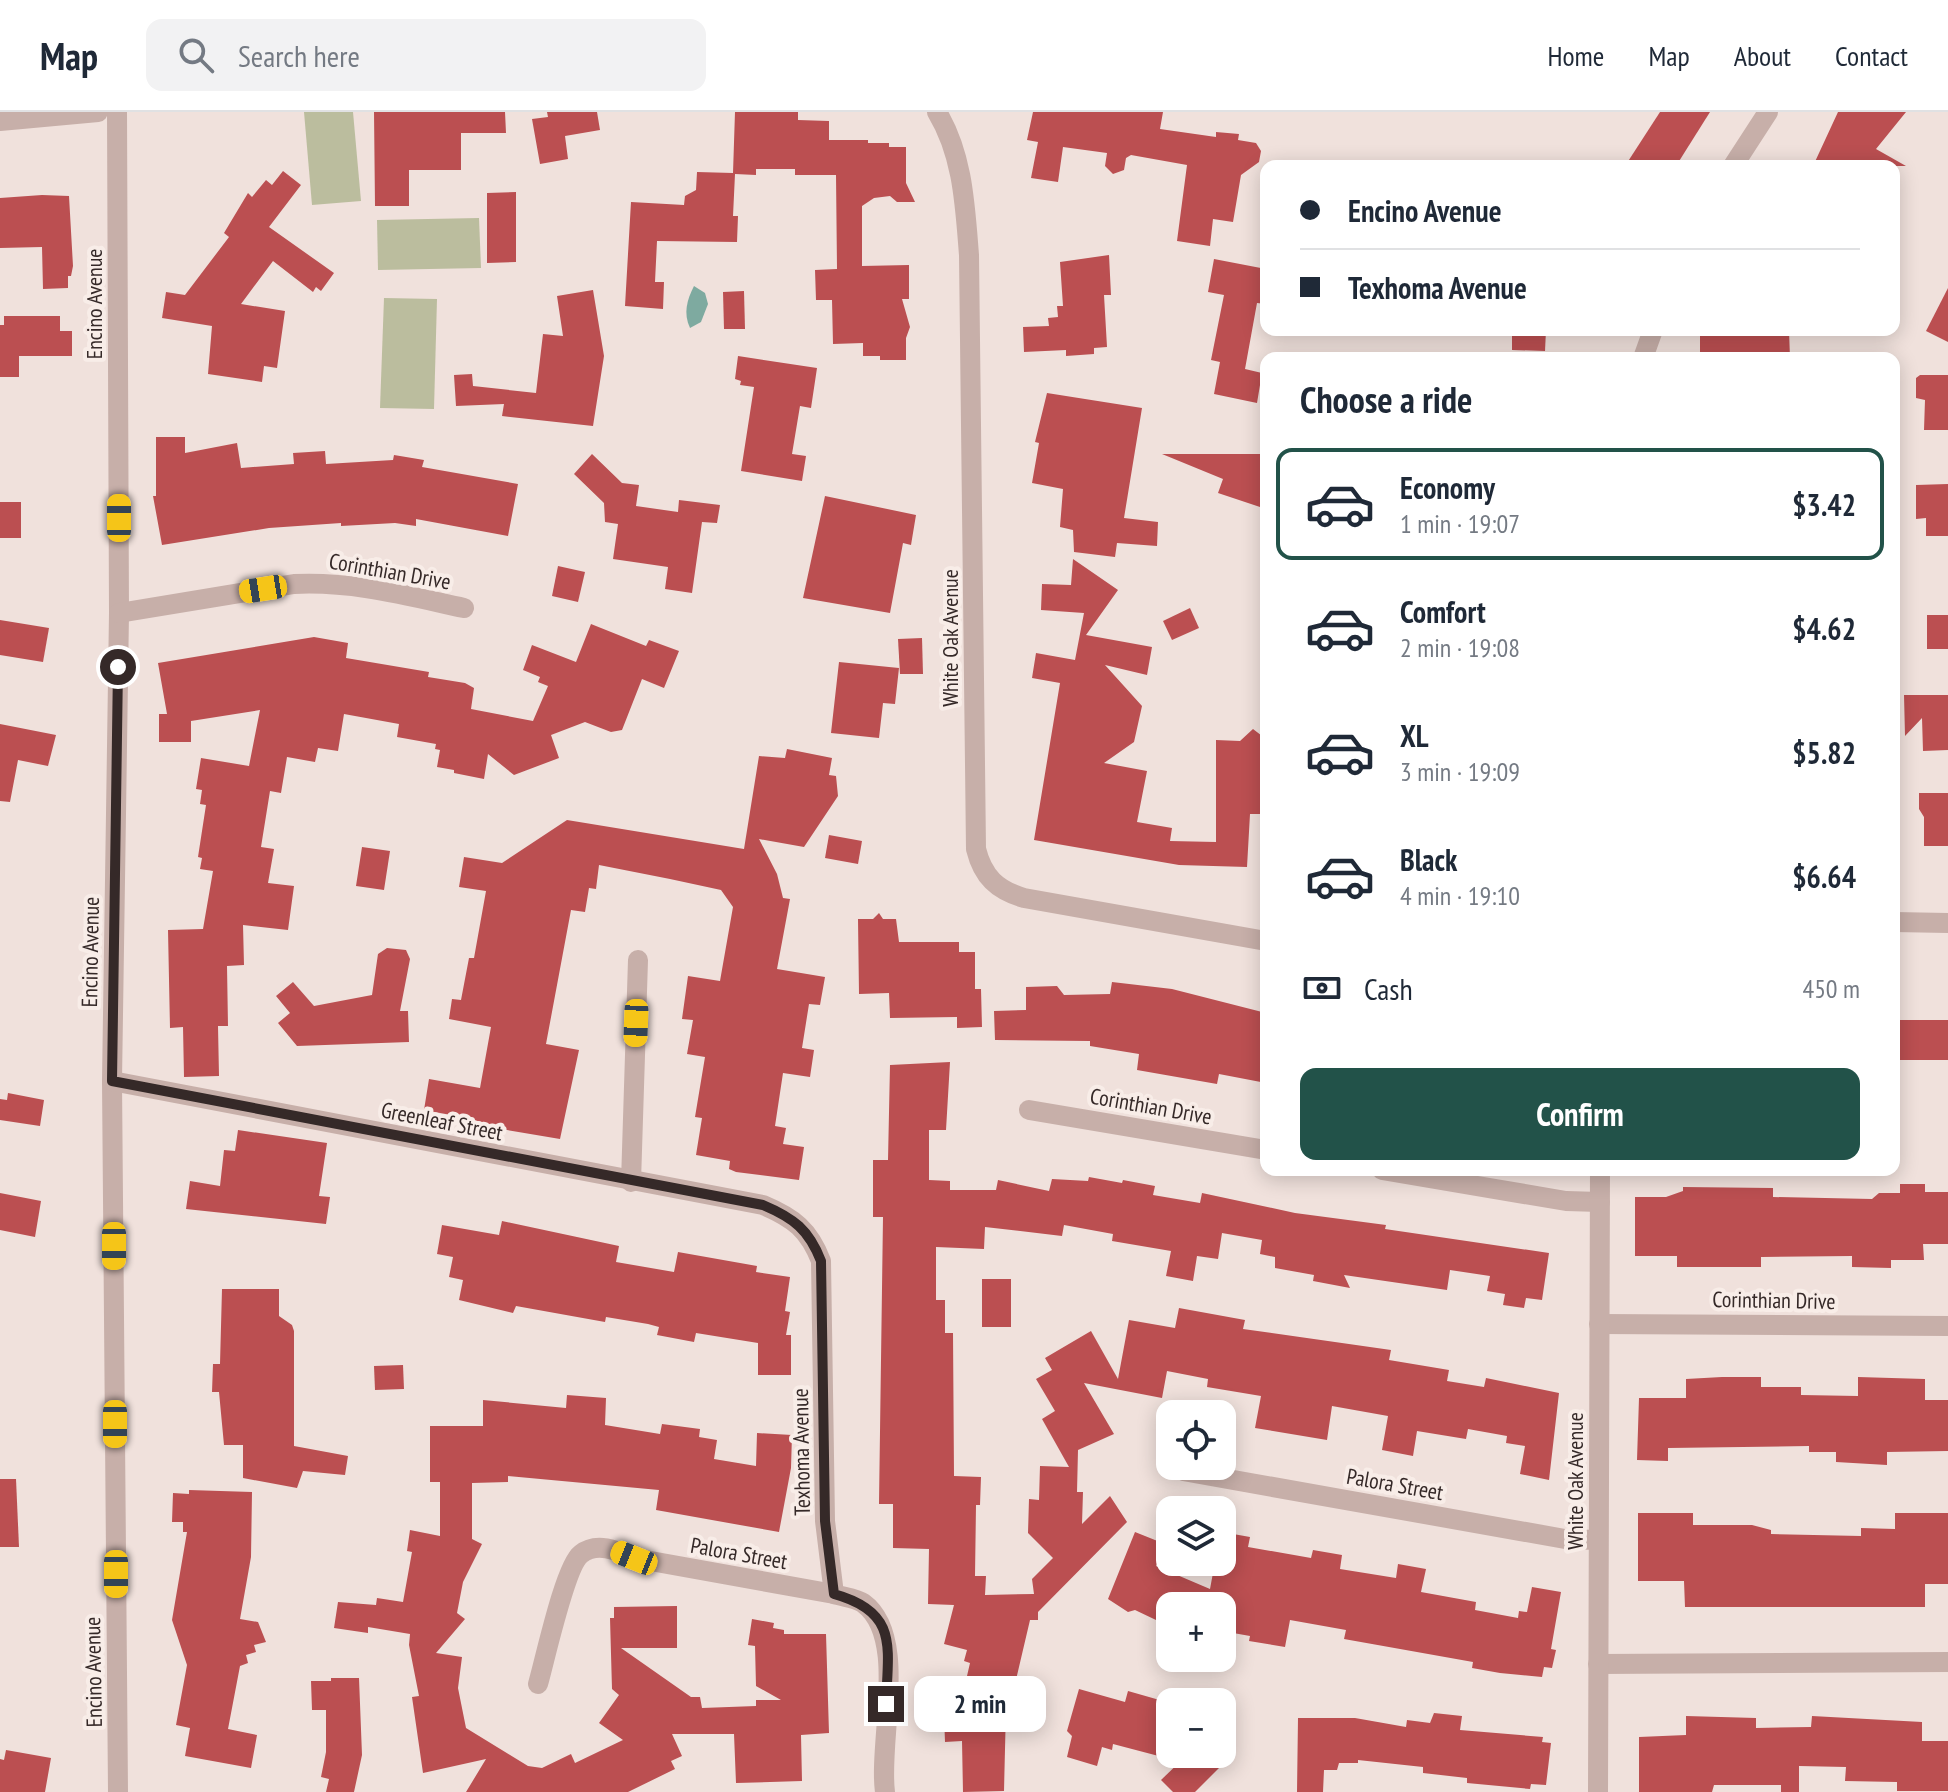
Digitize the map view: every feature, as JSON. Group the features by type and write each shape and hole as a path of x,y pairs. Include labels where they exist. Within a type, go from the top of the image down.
{"street":[{"path":"0,121 98,112"},
{"name":"Encino Avenue","path":"117,112 119,613 112,1081 118,1792"},
{"name":"White Oak Avenue","path":"937,112 950,134 958,164 969,255 976,849 981,867 994,884 1024,898 1260,940"},
{"path":"1737,160 1768,112"},
{"name":"Corinthian Drive","path":"119,613 294,584 324,582 356,585 464,608"},
{"path":"1900,922 1948,923"},
{"path":"631,1182 638,960"},
{"name":"Greenleaf Street","path":"112,1081 763,1205"},
{"name":"Corinthian Drive","path":"1029,1110 1260,1149"},
{"path":"1418,1176 1566,1201 1600,1202"},
{"name":"White Oak Avenue","path":"1598,1792 1600,1176"},
{"name":"Texhoma Avenue","path":"763,1205 789,1216 810,1235 821,1261 825,1521 834,1594"},
{"name":"Corinthian Drive","path":"1599,1324 1948,1326"},
{"name":"Palora Street","path":"1234,1480 1565,1539 1598,1540"},
{"name":"Palora Street","path":"538,1684 569,1571 581,1553 590,1549 612,1549 634,1558 834,1594"},
{"path":"834,1594 862,1602 883,1624 888,1647 885,1792"},
{"path":"1598,1664 1948,1662"}],"green space":[{"path":"304,112 353,112 361,201 312,205"},
{"path":"479,218 481,268 378,270 377,220"},
{"path":"384,298 437,299 434,409 380,408"}],"water":[{"path":"694,286 705,293 708,304 701,322 690,328 687,307"}],"building":[{"path":"374,112 505,112 506,133 461,133 461,170 409,170 409,206 375,206"},
{"path":"547,112 597,112 600,130 565,136 568,159 540,164 532,119 548,117"},
{"path":"735,112 798,112 798,120 829,121 829,140 868,140 868,143 889,143 889,147 906,147 906,183 915,202 897,202 890,196 874,198 862,206 862,266 909,265 909,299 902,299 910,327 906,338 906,360 880,360 880,356 863,356 863,343 833,344 832,300 816,300 815,270 837,269 836,175 795,175 795,169 756,169 756,175 735,174 733,216 738,216 737,242 657,241 655,282 664,282 663,309 625,306 631,202 684,205 685,196 696,190 697,172 733,173"},
{"path":"1033,112 1163,112 1160,129 1216,137 1216,132 1239,134 1238,140 1256,143 1261,151 1259,162 1241,175 1233,222 1213,219 1210,246 1177,241 1187,165 1131,155 1126,158 1124,170 1113,174 1105,166 1107,153 1063,147 1058,182 1031,178 1038,142 1027,140"},
{"path":"1660,112 1710,112 1680,160 1629,160"},
{"path":"1838,112 1906,112 1876,149 1895,160 1816,160"},
{"path":"283,171 301,185 269,227 334,273 321,291 316,287 313,292 273,261 241,304 285,311 277,368 264,366 262,382 208,374 212,326 162,318 166,292 185,295 229,237 224,233 248,193 252,197 266,180 272,185"},
{"path":"516,192 516,262 487,263 487,193"},
{"path":"69,196 73,266 71,276 68,276 68,288 43,289 42,247 0,248 0,198"},
{"path":"1109,255 1111,295 1104,295 1107,347 1094,348 1094,354 1066,356 1066,350 1024,352 1023,327 1049,326 1048,318 1058,317 1057,306 1063,306 1060,262"},
{"path":"1214,259 1260,268 1260,303 1257,303 1245,369 1260,373 1257,403 1214,394 1220,362 1211,360 1224,295 1208,292"},
{"path":"1948,288 1948,342 1926,331"},
{"path":"593,290 604,356 593,426 502,416 504,404 456,406 454,375 472,374 473,386 536,393 543,334 563,336 557,296"},
{"path":"744,291 745,329 724,329 723,292"},
{"path":"4,316 60,316 60,331 72,331 72,356 19,356 19,377 0,377 0,325 4,325"},
{"path":"1512,336 1546,336 1545,351 1512,350"},
{"path":"1700,336 1789,336 1790,352 1700,352"},
{"path":"738,356 817,368 811,408 800,406 792,454 806,456 802,481 741,471 754,387 740,385 741,381 735,379"},
{"path":"1920,375 1948,375 1948,430 1924,430 1925,400 1916,398 1916,378"},
{"path":"1047,393 1142,408 1124,518 1158,522 1157,546 1117,543 1115,557 1074,552 1073,530 1060,527 1063,489 1032,483 1039,443 1035,442"},
{"path":"156,437 185,437 185,453 237,443 241,468 294,464 293,453 325,451 326,464 393,460 394,455 424,460 422,467 518,484 508,536 416,519 416,526 395,523 341,526 341,523 269,528 162,545 153,496 156,496"},
{"path":"592,454 622,483 639,485 636,506 678,512 679,500 720,505 717,523 702,522 692,593 665,589 668,567 613,559 618,524 605,522 604,503 574,474"},
{"path":"1162,454 1260,454 1260,507 1218,493 1223,479"},
{"path":"1948,484 1948,536 1926,536 1926,518 1916,519 1916,485"},
{"path":"825,496 916,515 911,545 903,543 890,613 803,598"},
{"path":"0,502 21,502 21,538 0,538"},
{"path":"1073,559 1118,590 1086,635 1152,647 1147,675 1105,665 1142,706 1134,742 1104,763 1147,771 1137,822 1172,828 1170,841 1216,842 1216,740 1240,741 1253,729 1260,734 1260,814 1250,814 1247,867 1179,865 1034,840 1060,683 1032,678 1036,653 1075,660 1084,613 1041,610 1042,584 1071,585"},
{"path":"558,566 585,572 578,602 552,596"},
{"path":"1190,608 1199,628 1172,640 1163,621"},
{"path":"1927,615 1948,615 1948,649 1927,649"},
{"path":"0,620 49,628 43,662 0,655"},
{"path":"591,624 646,646 649,640 679,651 664,688 642,679 622,730 611,732 585,722 551,735 559,758 514,775 488,754 484,779 454,773 454,770 437,767 440,750 435,749 436,744 397,737 399,724 344,714 338,751 318,748 315,762 287,757 281,793 270,791 261,847 274,849 268,883 294,886 288,930 243,925 244,965 227,966 228,1026 218,1026 219,1076 184,1077 183,1027 170,1028 168,930 203,929 213,871 200,869 202,858 198,857 206,805 200,804 202,790 196,789 201,758 249,766 260,710 191,721 191,742 159,742 159,714 167,714 158,663 314,637 348,643 346,658 429,672 428,677 465,683 474,688 471,709 533,721 548,686 538,682 540,677 523,670 532,645 576,662"},
{"path":"922,638 923,674 900,674 898,639"},
{"path":"839,662 899,668 895,704 883,703 879,738 831,733"},
{"path":"1904,695 1948,695 1948,750 1923,751 1922,718 1905,736"},
{"path":"0,724 56,735 48,766 18,760 10,802 0,801"},
{"path":"787,749 832,758 829,775 836,776 838,796 804,847 759,839 777,874 783,898 790,899 777,969 825,977 820,1005 809,1004 802,1048 814,1050 810,1077 783,1073 775,1126 786,1128 783,1144 804,1147 799,1180 736,1172 729,1169 730,1161 696,1155 702,1118 695,1117 705,1057 687,1054 693,1020 682,1019 688,976 720,981 733,907 721,890 599,865 596,889 589,888 585,912 571,910 546,1044 579,1050 560,1139 466,1123 467,1118 424,1110 429,1079 480,1088 491,1027 449,1019 452,999 461,1000 469,958 474,958 486,891 459,887 464,857 502,863 567,820 744,849 759,756 785,758"},
{"path":"1919,793 1948,793 1948,846 1924,846 1924,817 1919,809"},
{"path":"829,835 862,841 858,864 825,858"},
{"path":"362,847 390,851 384,890 356,886"},
{"path":"879,913 883,919 896,919 899,942 959,942 959,952 975,952 975,989 981,989 982,1027 957,1028 957,1017 890,1018 889,993 859,994 858,919 873,919"},
{"path":"387,948 406,950 410,959 400,1011 408,1011 409,1042 297,1046 278,1023 290,1013 276,996 293,982 314,1006 372,995 378,954"},
{"path":"1112,982 1172,989 1260,1011 1260,1082 1219,1074 1217,1084 1137,1070 1139,1054 1090,1046 1090,1041 995,1040 994,1011 1026,1010 1026,987 1057,986 1064,995 1110,994"},
{"path":"1900,1020 1948,1020 1948,1060 1900,1060"},
{"path":"950,1062 946,1130 929,1130 929,1180 950,1181 950,1190 996,1190 998,1180 1049,1191 1052,1179 1088,1181 1089,1177 1122,1183 1123,1180 1155,1186 1153,1195 1200,1203 1202,1193 1295,1213 1386,1225 1385,1229 1549,1253 1542,1300 1526,1298 1524,1308 1503,1305 1505,1294 1487,1291 1490,1276 1450,1270 1447,1290 1344,1275 1350,1288 1313,1281 1314,1275 1275,1268 1275,1257 1260,1254 1262,1240 1222,1233 1218,1259 1197,1256 1193,1281 1166,1276 1171,1251 1112,1241 1113,1234 1064,1225 1062,1236 985,1227 984,1249 936,1247 936,1300 945,1300 945,1333 953,1333 954,1476 981,1477 980,1505 976,1505 975,1576 986,1576 985,1595 1034,1594 1032,1579 1053,1558 1028,1533 1029,1499 1039,1500 1040,1466 1069,1467 1042,1419 1055,1411 1036,1379 1052,1370 1045,1358 1091,1331 1118,1379 1129,1320 1175,1328 1179,1308 1245,1320 1243,1329 1391,1350 1389,1360 1449,1370 1447,1381 1484,1387 1486,1378 1559,1393 1549,1480 1520,1474 1525,1446 1506,1443 1507,1436 1468,1429 1466,1439 1417,1431 1413,1456 1382,1450 1388,1416 1332,1406 1327,1440 1255,1428 1261,1396 1207,1387 1208,1379 1167,1371 1162,1398 1084,1383 1114,1434 1078,1450 1077,1492 1083,1492 1082,1524 1110,1496 1127,1522 1038,1612 1038,1620 1030,1620 1015,1684 1038,1685 1038,1709 1006,1708 1004,1791 963,1792 962,1741 945,1742 944,1715 958,1715 970,1663 964,1661 967,1650 944,1644 954,1605 928,1604 929,1549 893,1548 893,1504 879,1504 883,1217 873,1217 873,1160 888,1160 890,1065"},
{"path":"8,1093 44,1100 40,1126 0,1120 0,1099 7,1100"},
{"path":"238,1130 327,1143 319,1196 330,1197 326,1224 186,1209 190,1181 220,1186 224,1150 235,1151"},
{"path":"1900,1184 1925,1184 1925,1192 1948,1192 1948,1244 1923,1244 1924,1260 1891,1260 1891,1268 1852,1267 1852,1256 1761,1257 1761,1267 1677,1267 1677,1256 1635,1256 1635,1197 1666,1197 1683,1191 1683,1187 1773,1188 1773,1197 1872,1199 1879,1193 1900,1193"},
{"path":"0,1193 41,1201 35,1237 0,1230"},
{"path":"502,1221 619,1246 616,1262 674,1272 678,1252 757,1266 756,1272 790,1277 785,1311 790,1312 786,1335 791,1335 791,1375 758,1375 758,1343 696,1333 694,1342 657,1335 659,1327 648,1324 606,1317 605,1322 516,1306 513,1313 459,1300 463,1280 449,1277 453,1257 437,1254 442,1225 499,1235"},
{"path":"982,1279 1011,1279 1011,1327 982,1327"},
{"path":"222,1289 279,1289 279,1316 292,1325 294,1331 294,1446 348,1456 345,1475 303,1471 297,1488 243,1478 243,1445 224,1445 219,1392 212,1392 213,1364 220,1364"},
{"path":"403,1365 404,1389 375,1390 374,1366"},
{"path":"1761,1377 1761,1387 1801,1387 1801,1395 1858,1396 1858,1377 1925,1379 1925,1400 1948,1400 1948,1451 1887,1452 1887,1465 1836,1462 1836,1452 1809,1452 1809,1446 1668,1448 1668,1461 1637,1460 1639,1398 1686,1398 1686,1379"},
{"path":"567,1395 606,1398 605,1425 660,1434 662,1424 700,1429 699,1437 717,1440 714,1459 756,1466 757,1433 792,1435 791,1468 779,1532 656,1510 659,1490 508,1476 508,1482 472,1483 472,1539 482,1544 463,1582 457,1613 465,1619 436,1653 462,1657 458,1688 466,1728 528,1766 542,1768 571,1754 575,1763 623,1740 599,1723 619,1695 612,1689 610,1618 614,1618 614,1607 677,1606 677,1648 621,1648 691,1697 700,1697 702,1708 756,1706 756,1700 781,1700 756,1686 755,1646 748,1645 752,1619 774,1623 773,1628 784,1630 784,1634 826,1634 829,1733 801,1735 802,1781 736,1783 734,1734 672,1734 682,1756 671,1761 675,1769 628,1792 466,1792 486,1759 423,1773 412,1697 419,1696 409,1645 410,1634 368,1627 368,1633 334,1628 338,1602 376,1605 377,1598 403,1602 412,1552 407,1551 410,1530 440,1536 440,1482 430,1482 430,1426 483,1426 483,1400 566,1408"},
{"path":"0,1479 16,1479 19,1547 0,1547"},
{"path":"189,1490 252,1492 251,1557 240,1619 258,1622 266,1642 254,1645 256,1652 246,1655 248,1663 240,1666 228,1729 257,1735 251,1768 185,1756 190,1728 176,1725 187,1665 172,1620 187,1532 183,1532 183,1522 172,1522 173,1493 189,1494"},
{"path":"1638,1513 1693,1513 1693,1525 1752,1525 1771,1530 1771,1534 1861,1536 1861,1528 1895,1529 1895,1513 1948,1513 1948,1584 1925,1584 1925,1607 1685,1607 1684,1581 1638,1581"},
{"path":"1135,1532 1156,1540 1156,1576 1179,1576 1210,1589 1212,1576 1236,1576 1236,1534 1250,1537 1248,1547 1311,1558 1313,1550 1342,1555 1340,1569 1396,1578 1398,1564 1426,1569 1421,1592 1476,1602 1475,1610 1518,1618 1519,1611 1527,1612 1532,1587 1561,1592 1551,1649 1556,1650 1552,1668 1544,1667 1542,1677 1472,1668 1473,1662 1344,1639 1346,1630 1290,1620 1285,1647 1249,1641 1250,1636 1236,1634 1236,1592 1156,1592 1156,1620 1135,1610 1128,1612 1108,1599"},
{"path":"331,1678 359,1678 362,1755 354,1792 326,1792 329,1779 321,1777 326,1752 326,1710 312,1710 311,1681 331,1681"},
{"path":"1079,1689 1125,1702 1128,1691 1156,1699 1156,1755 1113,1744 1112,1750 1102,1747 1097,1766 1067,1757 1072,1736 1067,1731"},
{"path":"1434,1713 1462,1716 1460,1730 1543,1737 1542,1742 1551,1743 1546,1785 1531,1784 1530,1789 1467,1783 1467,1778 1423,1773 1423,1767 1358,1760 1358,1763 1339,1763 1337,1770 1324,1770 1323,1792 1297,1792 1298,1718 1355,1718 1406,1727 1407,1720 1430,1723"},
{"path":"1686,1716 1756,1718 1756,1728 1811,1727 1812,1716 1922,1722 1922,1741 1948,1741 1948,1791 1897,1791 1897,1782 1845,1781 1846,1767 1799,1766 1799,1792 1781,1792 1781,1785 1714,1785 1712,1792 1639,1792 1639,1737 1686,1735"},
{"path":"6,1750 51,1758 45,1792 0,1792 0,1759 4,1760"},
{"path":"1173,1768 1219,1768 1195,1792 1173,1792 1161,1780"}],"route":[{"path":"118,667 112,1081 763,1205 789,1216 810,1235 821,1261 825,1521 834,1594 862,1602 883,1624 888,1647 886,1704"}]}
